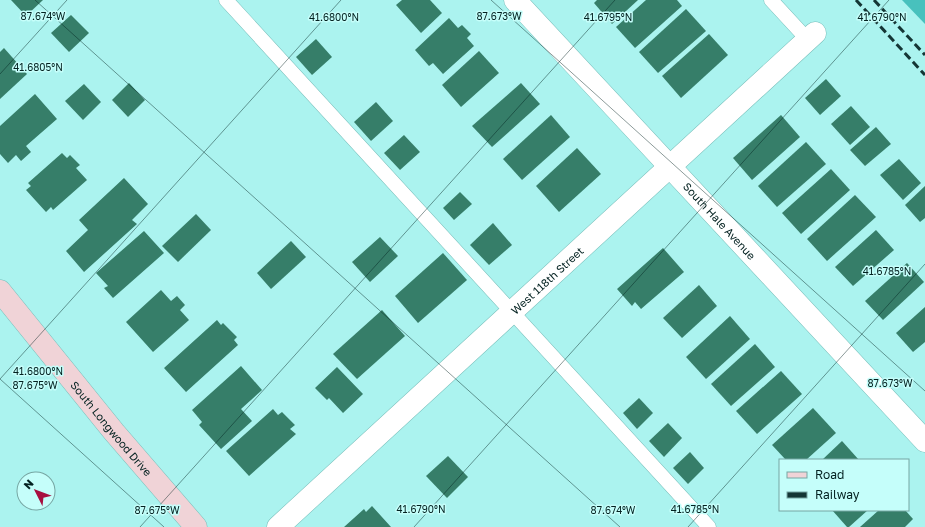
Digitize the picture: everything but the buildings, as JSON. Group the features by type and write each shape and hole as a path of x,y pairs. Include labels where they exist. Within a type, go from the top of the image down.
{"street":[{"name":"South Hale Avenue","path":"515,0 925,441"},
{"name":"West 118th Street","path":"278,527 811,36"},
{"name":"South Longwood Drive","path":"0,291 114,432 196,527"}],"lane":[{"path":"226,0 709,527"},
{"path":"771,0 811,36"}],"shaded area":[{"path":"902,0 925,0 925,24"}],"railway":[{"path":"856,0 925,75"},
{"path":"874,0 925,55"}]}
